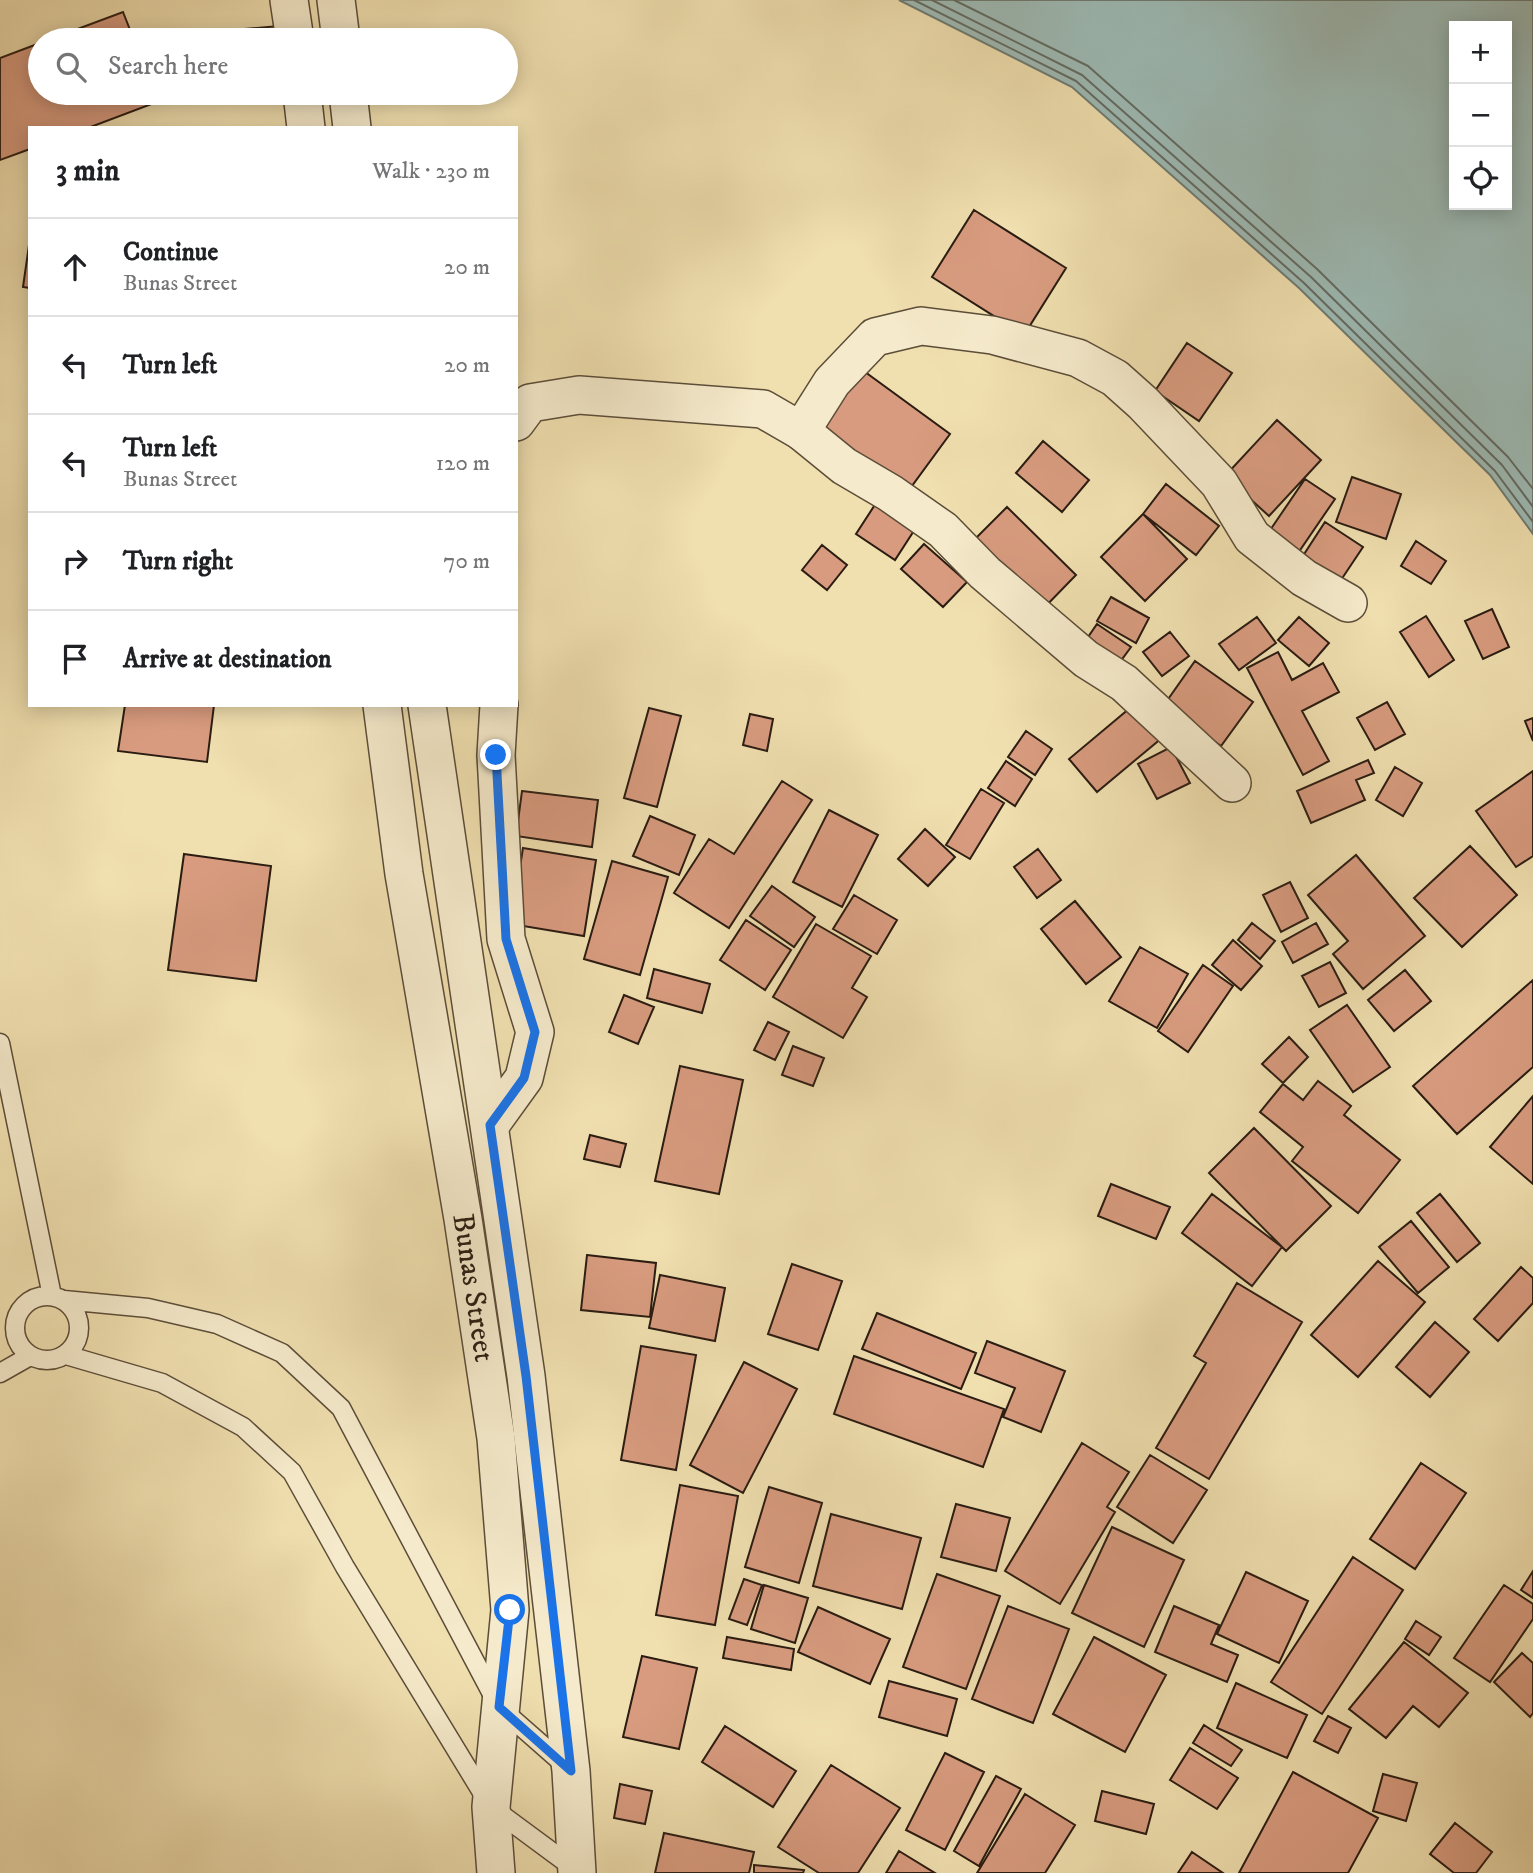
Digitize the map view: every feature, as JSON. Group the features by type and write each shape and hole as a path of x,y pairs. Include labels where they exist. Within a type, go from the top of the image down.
{"street":[{"path":"289,0 293,28"},
{"path":"336,0 340,28"},
{"path":"303,105 306,126"},
{"path":"349,105 352,126"},
{"path":"801,431 832,382 875,337 921,326 992,335 1078,358 1115,378 1143,403 1219,483 1252,537 1304,578 1348,603"},
{"path":"518,419 530,403 579,395 763,409 801,431 844,466 890,493 943,530 985,572 1086,659 1124,683 1232,783"},
{"name":"Bunas Street","path":"382,707 404,874 463,1219 496,1438 510,1610 491,1807 496,1873"},
{"name":"Bunas Street","path":"427,707 526,1376 571,1771 577,1872"},
{"path":"490,1125 524,1078 535,1032 506,939 496,755 499,707"}],"lane":[{"path":"0,1043 58,1298 73,1309 79,1320 75,1345 66,1355"},
{"path":"571,1771 499,1707 348,1419 341,1408 282,1353 217,1324 148,1308 39,1296 27,1302 19,1311 15,1336 21,1348 30,1356 42,1361 66,1355 162,1383 243,1427 292,1472 345,1567 491,1807 577,1872"},
{"path":"0,1373 30,1356"}],"water":[{"path":"899,0 1533,0 1533,534 1490,475 1299,288 1072,87"}],"building":[{"path":"123,12 129,28 80,28"},
{"path":"28,48 28,105 149,105 93,126 28,126 28,150 0,160 0,58"},
{"path":"974,210 1066,268 1024,335 932,277"},
{"path":"28,252 28,288 23,287"},
{"path":"1187,343 1232,373 1199,421 1155,391"},
{"path":"861,369 950,434 906,494 817,429"},
{"path":"1277,420 1321,460 1269,516 1225,476"},
{"path":"1043,441 1089,480 1062,512 1016,473"},
{"path":"1352,477 1401,494 1386,539 1336,522"},
{"path":"1305,479 1335,499 1296,556 1266,536"},
{"path":"1166,484 1219,526 1196,555 1143,514"},
{"path":"878,500 917,526 895,560 856,534"},
{"path":"1007,507 1076,575 1039,613 969,545"},
{"path":"1143,514 1187,559 1145,601 1101,557"},
{"path":"1325,522 1363,547 1337,586 1299,562"},
{"path":"1416,541 1446,561 1431,584 1401,566"},
{"path":"924,544 967,582 943,607 901,569"},
{"path":"822,545 847,565 827,590 802,570"},
{"path":"1111,597 1149,618 1136,643 1097,621"},
{"path":"1492,609 1509,647 1483,659 1465,621"},
{"path":"1426,616 1454,660 1429,677 1400,632"},
{"path":"1257,617 1276,643 1239,670 1219,644"},
{"path":"1299,617 1329,643 1309,666 1278,640"},
{"path":"1097,624 1131,647 1117,666 1084,643"},
{"path":"1170,632 1189,656 1162,676 1143,652"},
{"path":"1278,652 1292,680 1323,663 1339,692 1302,711 1329,761 1303,775 1247,668"},
{"path":"1195,661 1253,702 1221,746 1164,705"},
{"path":"1387,702 1405,734 1375,750 1357,718"},
{"path":"1136,703 1163,737 1097,792 1069,759"},
{"path":"125,707 214,707 207,762 118,751"},
{"path":"649,708 681,716 657,807 624,798"},
{"path":"750,714 773,719 767,751 743,745"},
{"path":"1533,718 1533,741 1525,721"},
{"path":"1026,731 1052,749 1035,775 1008,757"},
{"path":"1171,747 1190,783 1157,799 1138,764"},
{"path":"1368,760 1374,773 1356,780 1365,800 1311,823 1297,791"},
{"path":"1006,761 1032,779 1015,806 988,788"},
{"path":"1395,767 1422,783 1403,816 1376,800"},
{"path":"1533,771 1533,856 1516,867 1476,811"},
{"path":"782,781 812,800 729,928 674,893 709,839 734,854"},
{"path":"981,789 1004,803 970,859 946,845"},
{"path":"522,791 598,800 592,847 516,836"},
{"path":"829,810 878,835 842,907 793,882"},
{"path":"650,816 695,835 679,875 633,856"},
{"path":"925,829 955,857 928,886 898,859"},
{"path":"1470,846 1517,895 1462,947 1414,898"},
{"path":"523,848 596,860 584,936 511,924"},
{"path":"1038,849 1061,880 1037,898 1014,867"},
{"path":"184,854 271,866 256,981 168,970"},
{"path":"1356,855 1425,936 1363,989 1333,954 1348,941 1308,895"},
{"path":"612,861 668,877 640,975 584,959"},
{"path":"1290,882 1308,918 1281,932 1263,895"},
{"path":"772,886 815,917 794,947 750,916"},
{"path":"854,895 897,920 877,954 833,929"},
{"path":"1075,901 1121,957 1086,984 1041,929"},
{"path":"746,920 791,950 765,990 720,960"},
{"path":"1252,923 1275,941 1260,959 1238,940"},
{"path":"1316,923 1328,944 1293,963 1282,942"},
{"path":"816,924 871,956 852,988 867,997 843,1038 773,997"},
{"path":"1233,940 1262,966 1241,990 1212,965"},
{"path":"1140,947 1188,974 1157,1028 1109,1001"},
{"path":"1330,962 1346,993 1319,1007 1302,976"},
{"path":"1203,965 1233,986 1188,1052 1158,1031"},
{"path":"654,969 710,984 702,1013 647,998"},
{"path":"1405,970 1431,1001 1394,1031 1368,1000"},
{"path":"1533,980 1533,1067 1457,1134 1413,1086"},
{"path":"624,995 654,1007 638,1044 609,1032"},
{"path":"1347,1005 1390,1067 1353,1092 1310,1030"},
{"path":"768,1022 789,1032 775,1060 754,1050"},
{"path":"1289,1037 1308,1057 1283,1083 1262,1064"},
{"path":"793,1046 824,1058 813,1086 782,1075"},
{"path":"680,1066 743,1080 719,1194 655,1181"},
{"path":"1318,1081 1351,1106 1344,1115 1400,1160 1358,1213 1292,1161 1303,1147 1260,1112 1283,1084 1303,1100"},
{"path":"1533,1096 1533,1184 1490,1147"},
{"path":"1254,1128 1331,1206 1286,1251 1209,1173"},
{"path":"590,1135 626,1144 620,1167 584,1159"},
{"path":"1111,1184 1170,1207 1156,1239 1098,1216"},
{"path":"1212,1194 1282,1247 1252,1286 1182,1233"},
{"path":"1440,1194 1480,1243 1457,1262 1417,1213"},
{"path":"1411,1221 1449,1267 1418,1293 1379,1247"},
{"path":"587,1255 656,1263 650,1317 581,1310"},
{"path":"1378,1261 1425,1302 1358,1377 1311,1335"},
{"path":"792,1264 842,1281 818,1350 768,1334"},
{"path":"1521,1267 1533,1278 1533,1303 1498,1341 1474,1319"},
{"path":"660,1275 725,1288 715,1341 649,1328"},
{"path":"1237,1283 1302,1322 1209,1479 1156,1448 1206,1363 1194,1356"},
{"path":"877,1313 976,1353 961,1389 862,1349"},
{"path":"1435,1322 1469,1352 1430,1397 1396,1367"},
{"path":"987,1341 1065,1371 1041,1432 1003,1417 1015,1388 975,1373"},
{"path":"641,1346 696,1355 676,1470 621,1460"},
{"path":"854,1356 1004,1409 983,1467 834,1414"},
{"path":"744,1362 797,1389 743,1493 690,1465"},
{"path":"1082,1443 1129,1472 1107,1507 1115,1512 1060,1604 1005,1571"},
{"path":"1150,1455 1207,1490 1173,1543 1117,1507"},
{"path":"1421,1463 1466,1493 1415,1569 1370,1539"},
{"path":"680,1485 738,1496 715,1625 656,1615"},
{"path":"769,1487 822,1503 799,1583 745,1567"},
{"path":"956,1504 1010,1518 996,1571 941,1557"},
{"path":"831,1514 921,1538 902,1609 813,1586"},
{"path":"1112,1527 1184,1560 1144,1647 1072,1613"},
{"path":"1353,1557 1403,1590 1322,1714 1271,1682"},
{"path":"1533,1571 1533,1598 1521,1590"},
{"path":"1246,1572 1308,1601 1279,1663 1217,1634"},
{"path":"937,1574 1000,1596 966,1689 903,1667"},
{"path":"744,1579 762,1585 747,1625 729,1619"},
{"path":"764,1585 808,1598 795,1643 751,1629"},
{"path":"1504,1585 1533,1604 1533,1619 1490,1682 1454,1658"},
{"path":"1008,1606 1069,1629 1033,1723 972,1699"},
{"path":"1174,1606 1219,1625 1211,1644 1238,1655 1227,1682 1155,1652"},
{"path":"818,1607 890,1639 870,1684 798,1652"},
{"path":"1416,1621 1441,1637 1429,1655 1405,1639"},
{"path":"727,1637 794,1649 791,1670 723,1658"},
{"path":"1094,1637 1166,1675 1125,1752 1053,1714"},
{"path":"1404,1642 1468,1693 1439,1727 1413,1706 1386,1738 1349,1709"},
{"path":"1522,1653 1533,1663 1533,1713 1530,1717 1494,1682"},
{"path":"642,1656 697,1668 679,1749 623,1737"},
{"path":"889,1681 957,1699 947,1736 879,1717"},
{"path":"1236,1683 1307,1715 1287,1758 1217,1728"},
{"path":"1328,1716 1351,1728 1338,1753 1314,1741"},
{"path":"1204,1725 1242,1750 1231,1766 1193,1743"},
{"path":"725,1726 796,1771 773,1807 702,1762"},
{"path":"1190,1748 1238,1778 1217,1809 1170,1780"},
{"path":"945,1753 984,1772 945,1850 906,1830"},
{"path":"831,1765 900,1808 858,1873 819,1873 778,1847"},
{"path":"1293,1772 1378,1818 1348,1873 1239,1873"},
{"path":"1383,1774 1417,1783 1406,1821 1373,1811"},
{"path":"996,1776 1021,1789 979,1866 954,1851"},
{"path":"620,1784 652,1791 645,1824 614,1818"},
{"path":"1102,1791 1154,1804 1146,1834 1095,1821"},
{"path":"1025,1794 1075,1825 1045,1873 977,1873"},
{"path":"1455,1823 1492,1852 1476,1873 1454,1873 1430,1854"},
{"path":"664,1833 754,1852 749,1873 655,1873"},
{"path":"899,1851 935,1873 886,1873"},
{"path":"1192,1852 1223,1873 1178,1873"},
{"path":"754,1865 804,1870 803,1873 754,1873"}],"route":[{"path":"496,755 506,939 535,1032 524,1078 490,1125 526,1376 571,1771 499,1707 510,1610"}]}
